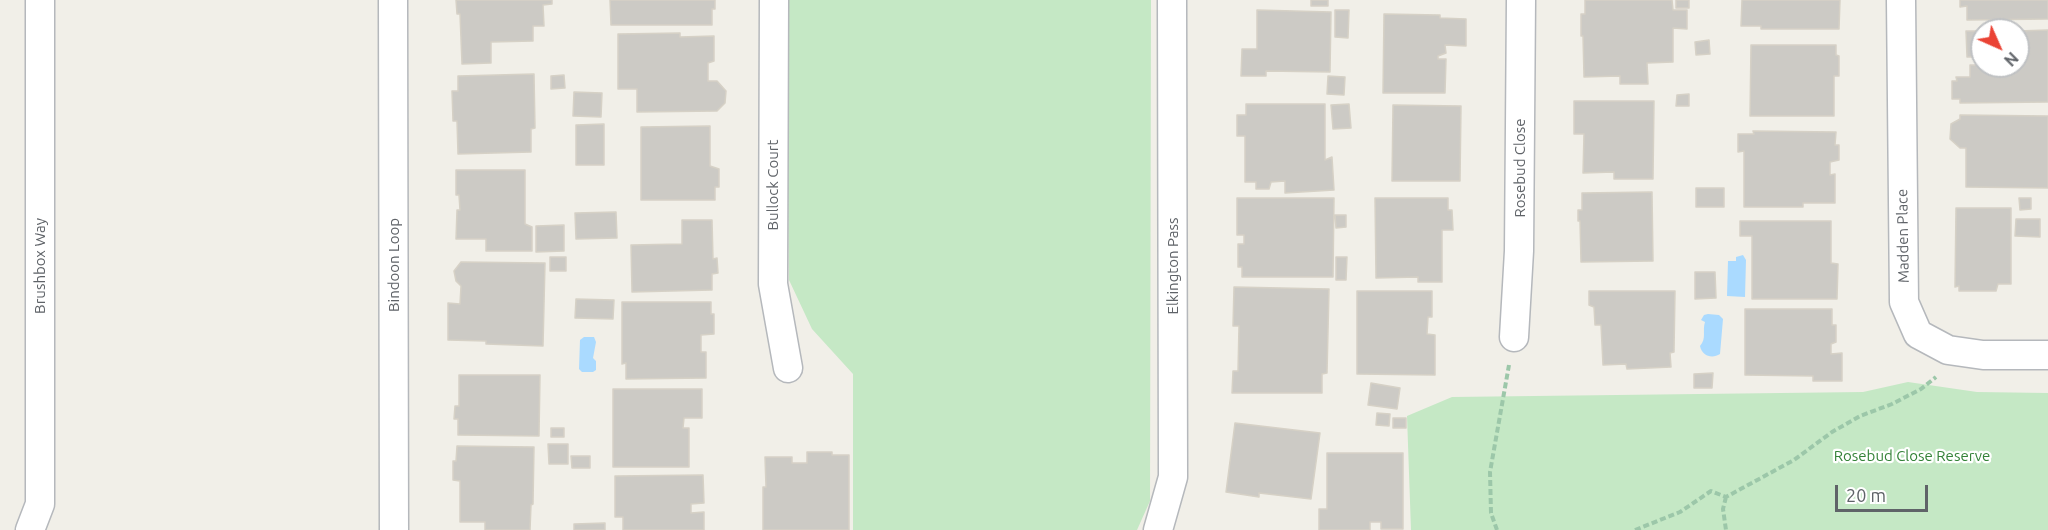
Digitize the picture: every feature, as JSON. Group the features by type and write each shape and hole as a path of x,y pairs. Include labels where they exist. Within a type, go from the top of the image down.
{"street":[{"name":"Brushbox Way","path":"30,530 40,504 40,0"},
{"name":"Bindoon Loop","path":"393,0 394,530"},
{"name":"Bullock Court","path":"774,0 773,284 788,368"},
{"name":"Elkington Pass","path":"1158,530 1173,477 1172,0"},
{"name":"Rosebud Close","path":"1514,337 1519,251 1521,0"},
{"name":"Madden Place","path":"1900,0 1904,302 1918,334 1948,350 1983,355 2048,355"}],"path":[{"path":"1497,530 1491,513 1490,472 1514,337"},
{"path":"1635,530 1680,512 1711,491 1725,496 1794,460 1850,421 1892,404 1920,389 1942,373 1948,350"},
{"path":"1725,496 1723,509 1726,530"}],"green space":[{"path":"786,0 1151,0 1150,501 1137,530 853,530 853,374 812,329 789,280"},
{"name":"Rosebud Close Reserve","path":"1908,382 1977,392 2048,393 2048,530 1411,530 1407,416 1452,397 1863,392"}],"water":[{"path":"1743,255 1746,260 1745,297 1727,296 1728,261 1736,261 1736,257"},
{"path":"1704,315 1719,315 1723,319 1720,354 1714,356 1705,354 1700,346 1705,322 1701,320"},
{"path":"584,337 594,337 596,342 593,358 596,361 596,370 593,372 582,372 579,369 580,340"}],"building":[{"path":"456,0 552,0 552,4 543,5 544,26 533,26 533,41 491,42 491,63 462,64 460,14 457,14"},
{"path":"610,0 715,0 715,9 712,9 712,25 611,25"},
{"path":"1311,0 1328,0 1328,6 1311,6"},
{"path":"1585,0 1672,0 1673,10 1687,10 1687,29 1673,28 1673,62 1647,63 1648,84 1620,84 1620,76 1584,77 1581,14 1585,14"},
{"path":"1676,0 1689,0 1689,8 1676,8"},
{"path":"1742,0 1840,0 1839,29 1761,29 1761,26 1741,26"},
{"path":"1960,0 2048,0 2048,19 1970,18 1967,20 1967,6 1960,7"},
{"path":"1257,10 1331,12 1330,72 1266,71 1266,76 1241,76 1242,49 1257,49"},
{"path":"1335,10 1349,10 1348,38 1335,37"},
{"path":"1384,14 1440,15 1440,18 1466,19 1466,46 1445,45 1446,53 1438,56 1438,59 1446,59 1445,93 1383,93"},
{"path":"2048,30 2048,102 1960,103 1960,99 1952,99 1952,81 1957,81 1956,77 2030,78 2030,31"},
{"path":"1966,31 1970,31 1970,57 1967,57"},
{"path":"680,33 680,37 714,36 714,61 708,63 708,81 717,81 726,91 725,103 717,111 637,112 637,89 618,89 618,34"},
{"path":"1709,40 1710,54 1696,55 1695,42"},
{"path":"1751,45 1836,45 1836,55 1839,56 1839,76 1834,76 1834,116 1750,116"},
{"path":"534,74 535,128 531,129 531,152 458,154 457,121 453,121 452,91 458,91 458,76"},
{"path":"564,75 565,88 551,89 551,76"},
{"path":"1328,76 1345,77 1344,95 1327,94"},
{"path":"574,92 602,93 601,117 573,116"},
{"path":"1689,94 1689,106 1676,106 1677,95"},
{"path":"1574,101 1654,101 1653,179 1614,179 1614,172 1583,173 1584,134 1574,134"},
{"path":"1246,104 1325,104 1325,160 1332,157 1334,190 1285,193 1285,181 1271,182 1269,189 1256,189 1256,182 1245,182 1245,136 1237,136 1237,115 1246,115"},
{"path":"1349,104 1351,128 1333,129 1331,105"},
{"path":"1393,105 1461,106 1460,181 1392,181"},
{"path":"1960,115 2048,116 2048,188 1966,187 1966,148 1960,148 1950,139 1951,124 1960,119"},
{"path":"604,124 604,165 576,165 576,125"},
{"path":"710,126 710,166 719,169 719,187 715,187 715,200 641,200 641,127"},
{"path":"1753,131 1836,132 1835,145 1839,145 1839,160 1830,162 1830,175 1835,174 1835,203 1803,203 1803,207 1744,207 1744,151 1738,152 1738,134 1754,134"},
{"path":"456,170 525,170 525,224 532,227 532,251 486,251 486,239 456,239 457,210 460,210 459,195 456,195"},
{"path":"1696,188 1724,188 1724,207 1696,207"},
{"path":"1652,192 1653,261 1581,262 1578,210 1582,210 1582,193"},
{"path":"1237,198 1334,198 1333,277 1242,277 1242,267 1238,267 1238,244 1244,244 1244,235 1237,235"},
{"path":"1375,198 1448,198 1448,210 1452,210 1453,230 1442,230 1442,282 1418,282 1418,277 1376,278"},
{"path":"2019,198 2031,198 2031,209 2020,210"},
{"path":"1956,208 2011,208 2011,284 1998,284 1996,291 1959,291 1959,286 1955,287"},
{"path":"616,212 617,238 576,239 575,213"},
{"path":"1335,215 1346,215 1346,227 1336,228"},
{"path":"2016,219 2040,219 2040,237 2015,236"},
{"path":"682,220 712,220 713,259 717,258 718,273 712,274 712,290 632,292 631,245 682,244"},
{"path":"1740,221 1831,221 1831,263 1838,264 1837,299 1752,299 1752,236 1740,236"},
{"path":"564,225 564,251 536,252 536,226"},
{"path":"550,257 566,257 566,271 550,271"},
{"path":"1336,257 1347,257 1346,280 1336,280"},
{"path":"461,262 545,263 543,346 448,340 448,303 460,304 461,286 456,281 454,271"},
{"path":"1695,272 1715,272 1716,298 1695,299"},
{"path":"1234,287 1329,289 1327,373 1322,374 1322,393 1232,393 1233,371 1238,371 1239,326 1233,326"},
{"path":"1357,291 1432,291 1432,317 1428,317 1427,334 1435,335 1435,375 1357,374"},
{"path":"1589,291 1675,291 1674,352 1670,353 1671,367 1627,369 1626,364 1603,365 1601,325 1595,325 1594,307 1589,305"},
{"path":"576,299 614,300 613,319 575,318"},
{"path":"622,302 711,302 711,314 714,314 714,334 701,335 701,352 706,352 706,378 626,379 626,363 622,364"},
{"path":"1745,309 1832,309 1832,325 1836,325 1836,342 1831,344 1831,354 1842,353 1842,381 1813,381 1813,376 1745,375"},
{"path":"1713,373 1712,388 1694,388 1694,374"},
{"path":"459,375 540,375 539,436 458,435 458,419 454,419 455,406 459,406"},
{"path":"1371,383 1400,388 1397,409 1368,405"},
{"path":"613,389 702,389 702,418 684,418 683,428 689,428 689,467 613,467"},
{"path":"1377,413 1390,414 1389,426 1376,425"},
{"path":"1393,418 1406,418 1406,428 1393,428"},
{"path":"1235,423 1320,433 1311,499 1259,493 1259,497 1226,492"},
{"path":"551,428 564,428 564,437 551,437"},
{"path":"548,444 568,444 568,464 549,464"},
{"path":"457,446 534,447 530,530 485,530 485,522 460,522 460,481 453,480 453,461 456,461"},
{"path":"807,452 849,455 849,530 763,530 763,487 766,487 765,457 792,457 792,463 807,463"},
{"path":"1327,453 1403,453 1403,529 1381,529 1381,522 1370,522 1370,530 1319,530 1319,509 1327,509"},
{"path":"571,456 590,456 590,468 572,468"},
{"path":"703,475 704,503 691,504 691,513 704,512 704,530 623,530 623,517 615,517 615,476"},
{"path":"605,523 605,530 574,530 574,524"}]}
